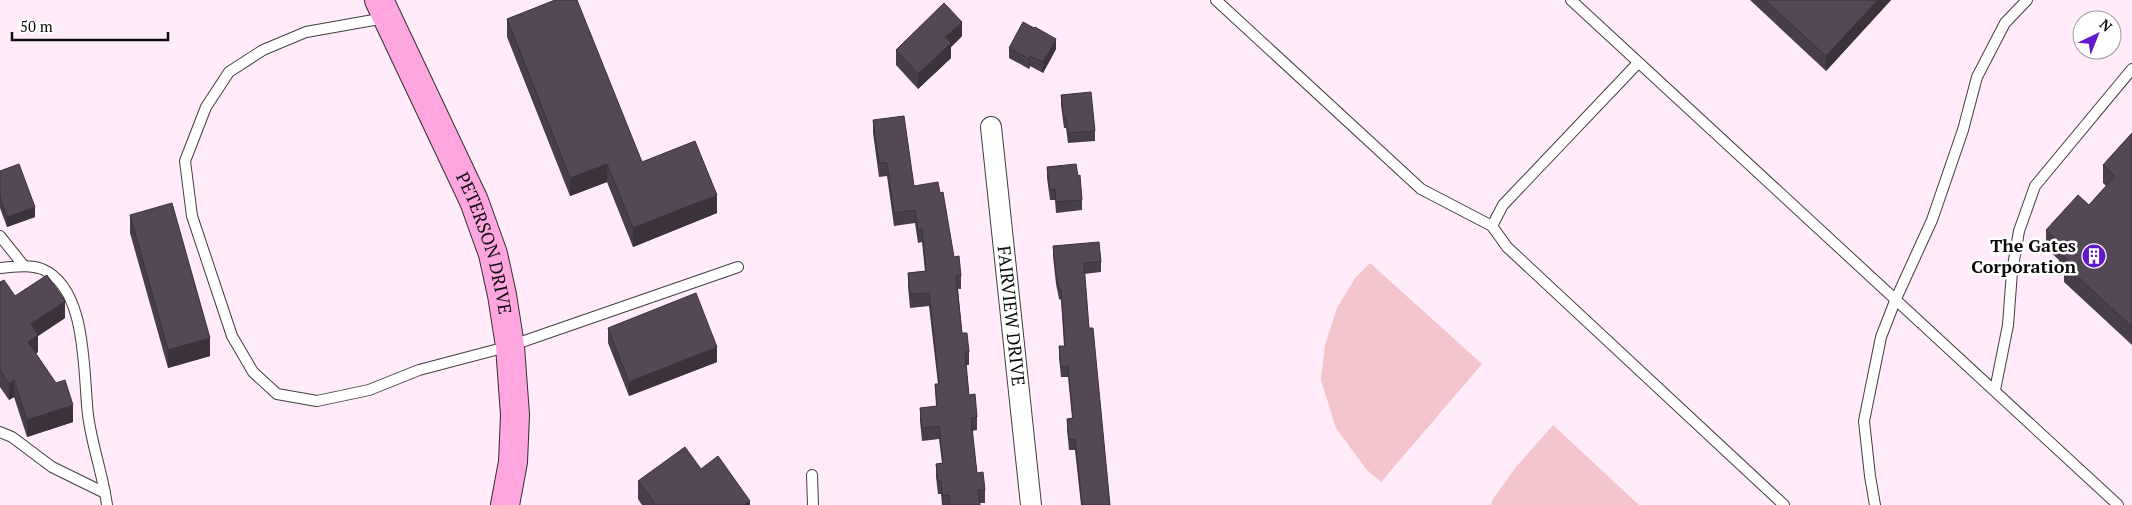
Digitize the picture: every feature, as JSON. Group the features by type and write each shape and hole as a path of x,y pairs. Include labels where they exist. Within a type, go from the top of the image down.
{"street":[{"name":"PETERSON DRIVE","path":"383,9 480,218 494,262 502,295 510,346 515,415 513,462 504,505"},
{"name":"FAIRVIEW DRIVE","path":"991,127 1031,505"}],"lane":[{"path":"1216,0 1421,189 1492,226 1507,246 1784,505"},
{"path":"1571,0 2118,505"},
{"path":"1875,505 1864,421 1881,337 1895,301 1932,220 1964,130 1977,77 2005,24 2027,0"},
{"path":"383,9 306,32 263,50 229,72 206,107 185,161 192,216 232,336 253,372 277,394 317,401 369,390 419,370 510,346 738,267"},
{"path":"1492,226 1503,205 1638,63"},
{"path":"1995,390 2008,325 2012,272 2019,231 2035,186 2132,69"},
{"path":"0,236 24,266"},
{"path":"0,268 24,266 42,269 58,281 71,299 80,332 88,417 107,505"},
{"path":"0,432 12,437 52,467 105,493"},
{"path":"812,475 813,505"}],"shaded area":[{"path":"1370,263 1482,364 1381,482 1366,469 1336,428 1321,380 1325,345 1337,308 1355,278"},
{"path":"1553,425 1639,505 1491,505 1493,499 1516,467"}],"building":[{"path":"555,0 577,0 642,162 695,141 717,195 633,228 607,164 570,178 507,19"},
{"path":"1765,0 1878,0 1826,56"},
{"path":"944,3 962,22 945,37 951,43 918,74 896,50"},
{"path":"1023,22 1056,39 1043,62 1030,56 1029,59 1009,48"},
{"path":"1091,92 1095,131 1068,133 1061,95"},
{"path":"904,116 914,186 938,182 940,193 943,192 954,257 959,256 961,276 956,276 962,333 967,333 969,352 965,352 969,395 975,394 977,417 971,418 977,473 983,472 985,490 978,490 980,505 950,505 949,495 942,496 941,481 938,481 936,464 943,463 939,426 922,428 920,408 937,406 935,384 939,384 929,293 910,294 908,273 926,271 922,229 918,230 915,210 894,213 887,163 879,163 873,120"},
{"name":"The Gates Corporation","path":"2132,133 2132,327 2064,264 2068,260 2059,252 2064,247 2046,230 2078,195 2089,205 2115,176 2103,165"},
{"path":"19,164 35,207 7,217 0,197 0,171"},
{"path":"1076,164 1078,176 1080,175 1082,200 1056,202 1055,189 1050,190 1047,167"},
{"path":"172,203 210,338 168,350 130,215"},
{"path":"1099,242 1101,262 1084,263 1089,328 1093,328 1110,505 1082,505 1075,439 1069,440 1067,419 1073,418 1068,366 1061,367 1059,346 1065,346 1061,289 1059,289 1056,274 1053,246"},
{"path":"47,275 65,301 31,324 38,335 28,342 56,383 65,380 73,405 27,420 14,380 9,384 0,370 0,282 4,280 15,296"},
{"path":"696,293 717,347 629,382 608,328"},
{"path":"685,447 701,469 718,456 750,501 744,505 656,505 638,481"}],"place":[{"name":"The Gates Corporation","path":"2094,256"}]}
